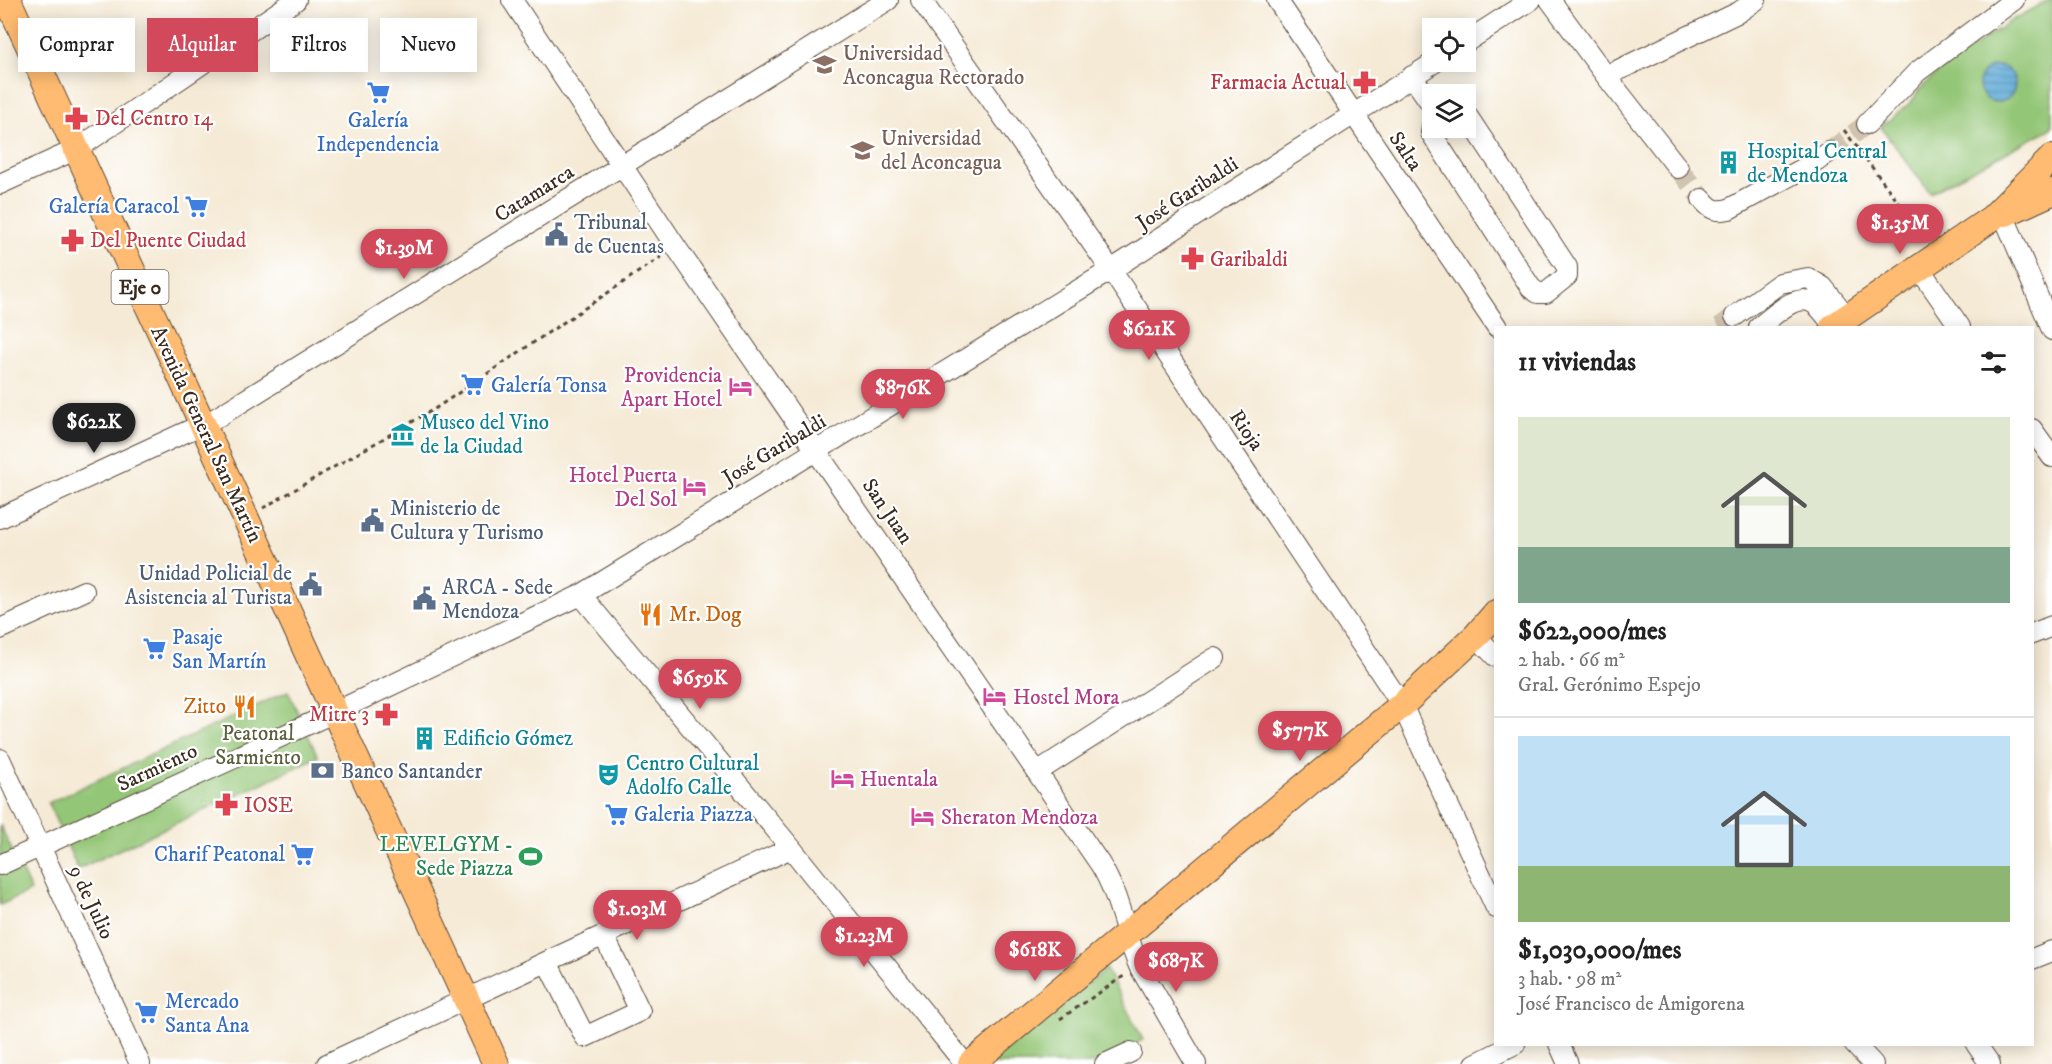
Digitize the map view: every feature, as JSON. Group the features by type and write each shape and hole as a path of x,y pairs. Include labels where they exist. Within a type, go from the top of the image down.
{"main road":[{"name":"Avenida General San Martín","path":"8,0 496,1064"},
{"path":"1998,216 2052,158"},
{"path":"1838,323 1998,216 2052,192"},
{"path":"971,1064 1402,705 1476,636 1494,615"}],"street":[{"path":"0,184 77,149 296,0"},
{"name":"San Juan","path":"512,0 676,247 1109,879 1123,914 1139,966 1196,1064"},
{"name":"Catamarca","path":"0,518 203,424 888,0"},
{"name":"Rioja","path":"921,0 1111,270 1402,705 1494,904"},
{"name":"Salta","path":"1277,0 1352,115 1496,326"},
{"path":"1476,36 1531,0"},
{"path":"1550,0 1678,168"},
{"path":"1606,76 1739,12 1756,0"},
{"path":"1867,124 1917,72 2014,0"},
{"name":"José Garibaldi","path":"335,712 581,596 1111,270 1422,70"},
{"path":"1412,76 1422,90"},
{"path":"1434,138 1532,288 1538,293 1546,292 1567,276 1567,267 1476,129"},
{"path":"1702,200 1718,212 1729,209 1817,161 1829,152"},
{"path":"1998,216 2052,330"},
{"path":"1919,268 1959,326"},
{"path":"1735,316 1780,283 1808,278 1823,287 1838,323"},
{"path":"1760,326 1792,302 1803,299 1815,303 1838,323"},
{"path":"2034,432 2052,457"},
{"path":"0,629 84,591"},
{"path":"581,596 792,848 965,1064"},
{"path":"2034,633 2052,626"},
{"path":"1476,636 1494,655"},
{"path":"1037,772 1215,658"},
{"name":"Sarmiento","path":"0,865 335,712"},
{"name":"9 de Julio","path":"0,759 140,1064"},
{"path":"327,1064 792,848"},
{"path":"547,962 585,1037 640,1011 604,936"},
{"path":"2034,958 2052,951"},
{"path":"1475,1064 1511,1046"},
{"path":"1560,1046 1568,1064"},
{"path":"1856,1046 1873,1064"},
{"path":"1977,1046 1990,1064"},
{"path":"1105,1064 1131,1052"}],"path":[{"path":"1844,130 1917,227"},
{"path":"246,518 436,408 676,247"},
{"path":"1052,1025 1139,966"}],"green space":[{"path":"2052,0 2052,126 1930,193 1881,127 1911,102 1924,85 1945,67 2012,20"},
{"name":"Peatonal Sarmiento","path":"288,691 318,757 78,869 48,803"},
{"path":"0,825 31,891 0,905"},
{"path":"1106,969 1143,1040 1091,1064 995,1064 993,1061"}],"water":[{"path":"1997,66 2010,71 2015,84 2010,97 1997,102 1984,97 1979,84 1984,71"}],"tunnel":[{"path":"1829,152 1867,124"},
{"path":"1678,168 1702,199"},
{"path":"1721,326 1735,316"}],"place":[{"name":"Universidad Aconcagua Rectorado","path":"825,65"},
{"name":"Farmacia Actual","path":"1364,82"},
{"name":"Galería Independencia","path":"378,92"},
{"name":"Del Centro 14","path":"77,118"},
{"name":"Universidad del Aconcagua","path":"863,150"},
{"name":"Hospital Central de Mendoza","path":"1729,163"},
{"name":"Galería Caracol","path":"197,206"},
{"name":"Tribunal de Cuentas","path":"556,234"},
{"name":"Del Puente Ciudad","path":"72,240"},
{"name":"Garibaldi","path":"1192,259"},
{"name":"Galería Tonsa","path":"473,385"},
{"name":"Providencia Apart Hotel","path":"740,387"},
{"name":"Museo del Vino de la Ciudad","path":"402,434"},
{"name":"Hotel Puerta Del Sol","path":"695,487"},
{"name":"Ministerio de Cultura y Turismo","path":"372,520"},
{"name":"Unidad Policial de Asistencia al Turista","path":"310,585"},
{"name":"ARCA - Sede Mendoza","path":"424,599"},
{"name":"Mr. Dog","path":"651,614"},
{"name":"Pasaje San Martín","path":"154,649"},
{"name":"Hostel Mora","path":"995,697"},
{"name":"Zitto","path":"244,706"},
{"name":"Mitre 3","path":"387,714"},
{"name":"Edificio Gómez","path":"425,738"},
{"name":"Banco Santander","path":"323,771"},
{"name":"Centro Cultural Adolfo Calle","path":"608,775"},
{"name":"Huentala","path":"842,779"},
{"name":"IOSE","path":"226,805"},
{"name":"Galeria Piazza","path":"616,814"},
{"name":"Sheraton Mendoza","path":"923,817"},
{"name":"Charif Peatonal","path":"303,854"},
{"name":"LEVELGYM - Sede Piazza","path":"531,856"},
{"name":"Mercado Santa Ana","path":"147,1013"}]}
